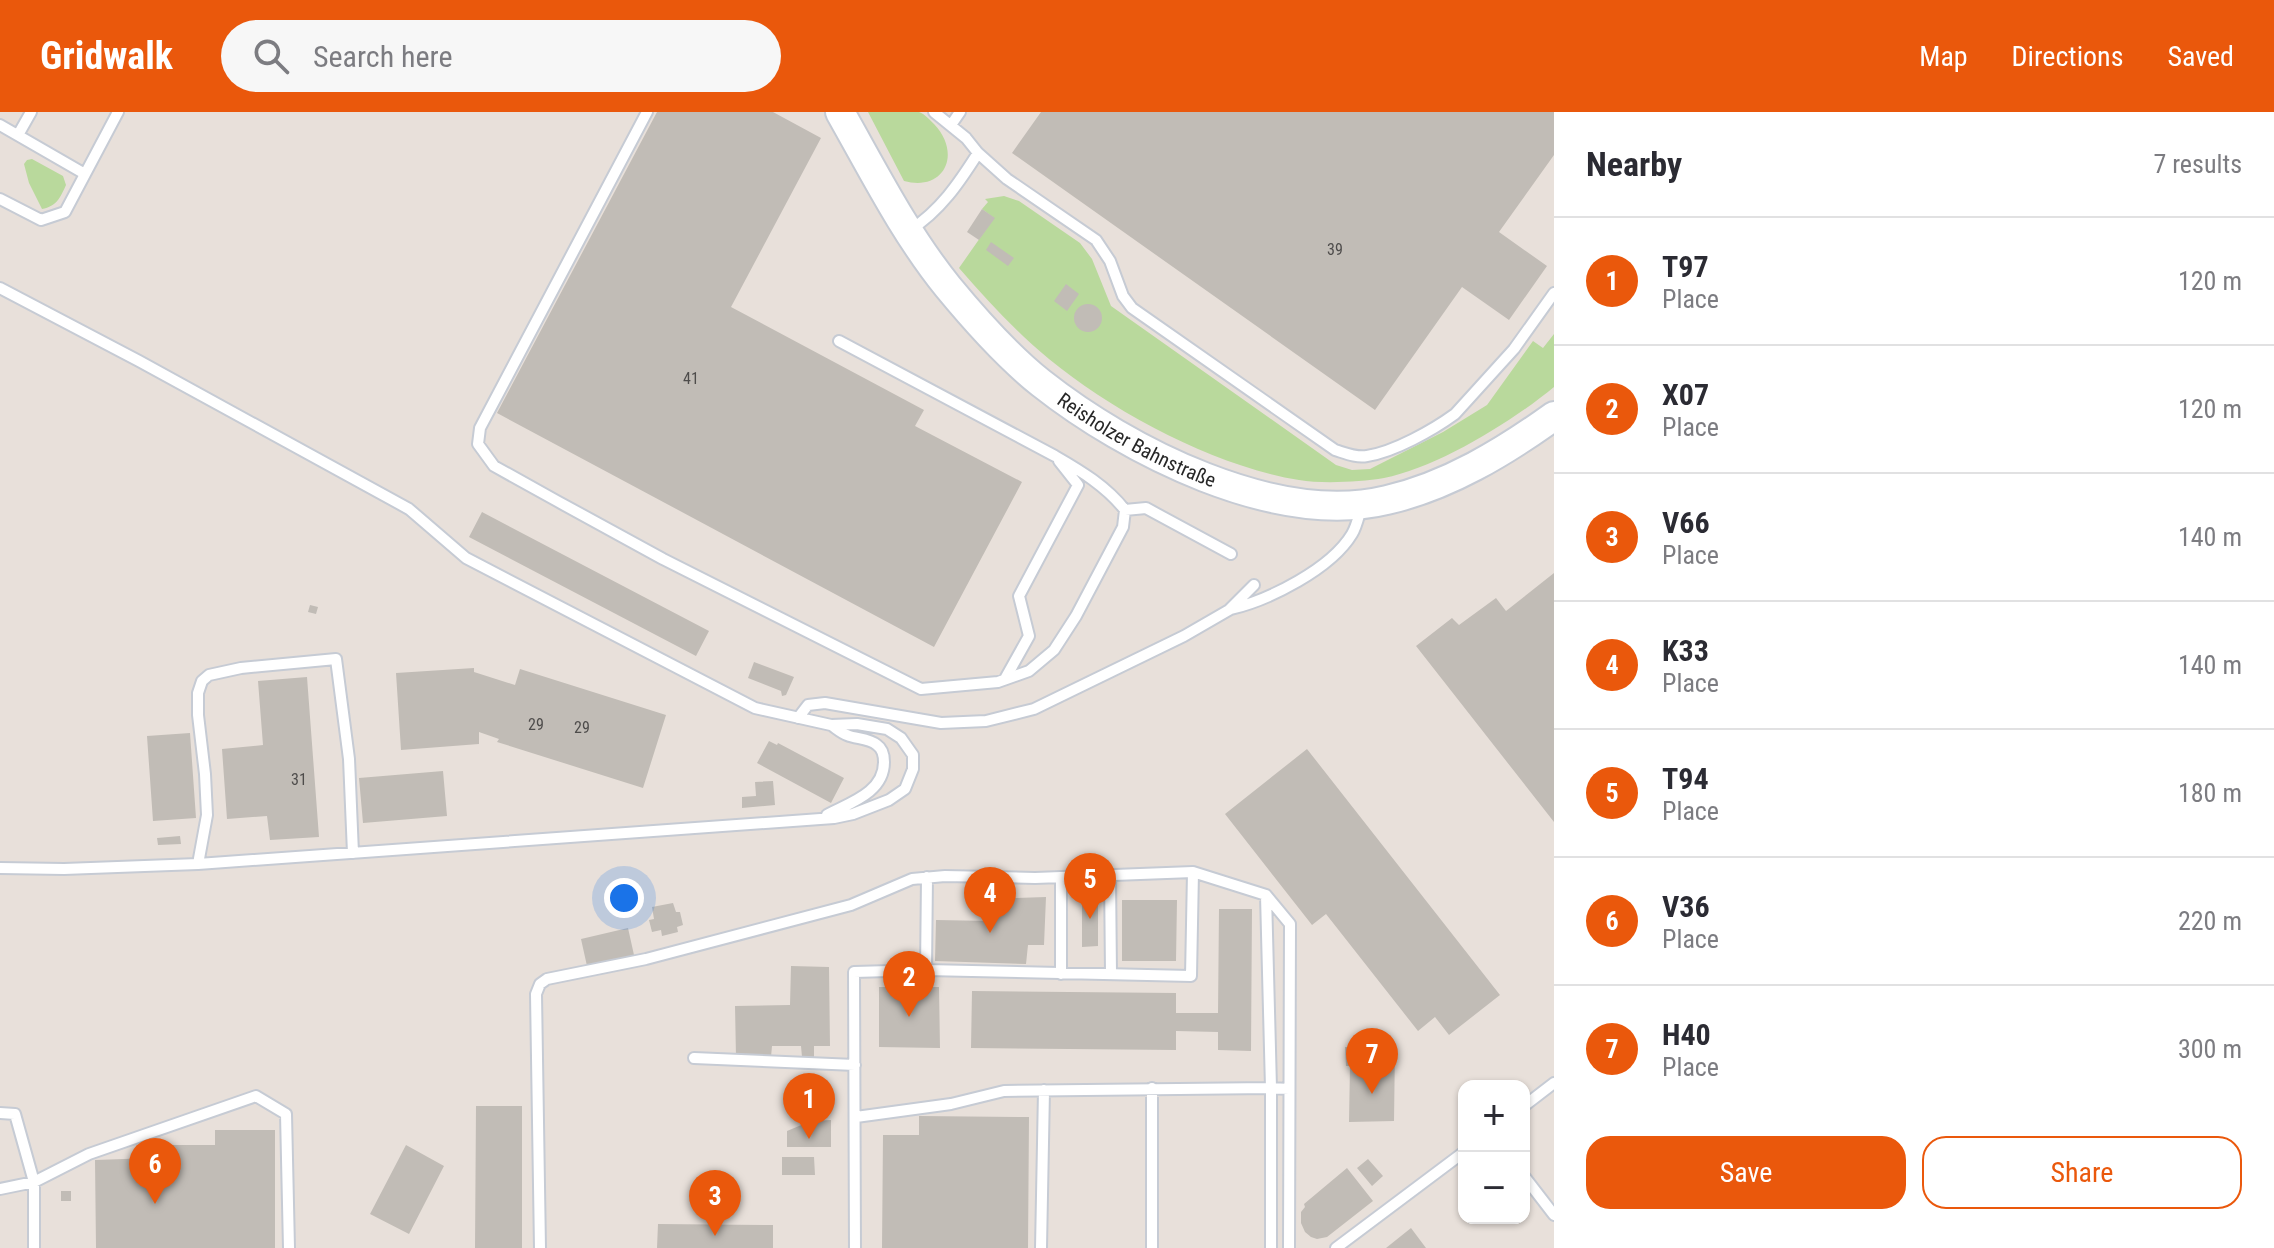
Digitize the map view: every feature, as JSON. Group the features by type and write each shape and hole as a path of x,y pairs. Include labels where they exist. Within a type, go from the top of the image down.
{"main road":[{"name":"Reisholzer Bahnstraße","path":"840,112 908,232 949,288 987,331 1039,381 1114,433 1146,451 1253,493 1296,503 1339,506 1385,501 1414,493 1507,448 1554,416"}],"lane":[{"path":"18,135 31,112"},
{"path":"0,199 41,220 65,212 118,112"},
{"path":"647,112 480,428 478,444 494,466 557,501 663,559 921,689 998,682 1029,671 1054,650 1076,616 1123,527 1125,510 1115,497 1088,475 839,341"},
{"path":"934,112 966,138 1007,179 1096,240 1110,261 1123,296 1132,308 1335,450 1352,455 1365,457 1395,448 1455,414 1514,349 1554,293"},
{"path":"951,125 960,112"},
{"path":"0,125 85,174"},
{"path":"908,232 933,214 960,182 978,153"},
{"path":"0,288 409,509 466,558 755,708 831,725 857,724 887,729 901,738 913,755 913,769 905,789 889,800 853,814 822,818 198,864 0,868"},
{"path":"1005,679 1029,636 1019,596 1078,485 1055,456"},
{"path":"798,718 808,705 825,703 941,723 986,721 1034,709 1315,570 1340,550 1352,534 1363,503"},
{"path":"1125,510 1146,508 1231,554"},
{"path":"1229,610 1254,585"},
{"path":"198,864 207,815 198,715 198,693 202,681 209,675 241,668 336,659 349,759 353,853"},
{"path":"822,818 866,795 878,782 884,761 877,744 845,735 831,725"},
{"path":"855,1248 854,972 926,970 1191,976 1193,872"},
{"path":"540,1248 536,989 547,979 646,959 851,905 912,879 1193,872 1266,895 1290,924 1289,1248"},
{"path":"1110,875 1111,974"},
{"path":"926,970 927,877"},
{"path":"1061,877 1061,974"},
{"path":"1266,895 1271,1248"},
{"path":"694,1058 855,1065"},
{"path":"1530,1101 1554,1083"},
{"path":"1152,1088 1152,1248"},
{"path":"856,1117 951,1104 1004,1091 1289,1089"},
{"path":"1041,1248 1044,1090"},
{"path":"0,1189 34,1182 89,1154 256,1096 286,1114 289,1248"},
{"path":"0,1113 15,1114 34,1182 34,1248"},
{"path":"1336,1248 1458,1156"},
{"path":"1530,1184 1554,1215"}],"green space":[{"path":"868,112 919,112 928,118 947,147 945,168 930,181 904,181"},
{"path":"32,159 63,176 66,185 57,201 42,209 29,183 24,164"},
{"path":"1004,196 1019,201 1080,243 1092,259 1111,306 1336,465 1352,470 1370,469 1443,432 1487,405 1533,341 1543,348 1554,334 1554,387 1474,442 1405,473 1384,478 1308,481 1233,463 1135,417 1075,379 1025,338 959,268 994,218 982,209 988,202 985,199"}],"building":[{"path":"657,112 773,112 821,138 731,307 924,410 915,426 1022,482 934,647 497,413"},
{"path":"1041,112 1554,112 1554,155 1499,232 1547,266 1509,320 1462,287 1375,410 1012,153"},
{"path":"982,209 995,218 979,240 967,232"},
{"path":"991,242 1014,258 1008,266 986,250"},
{"path":"1066,284 1079,294 1067,311 1054,301"},
{"path":"1088,304 1098,308 1102,318 1098,328 1088,332 1078,328 1074,318 1078,308"},
{"path":"482,512 709,631 696,656 469,537"},
{"path":"1554,573 1554,822 1416,646 1452,618 1459,625 1496,598 1506,611"},
{"path":"310,605 318,607 316,614 308,612"},
{"path":"754,662 794,677 786,695 782,696 781,691 748,678"},
{"path":"474,668 474,672 515,685 520,669 666,715 643,788 497,742 499,739 479,732 479,744 401,750 396,673"},
{"path":"307,677 319,837 270,840 267,816 227,819 222,749 263,745 258,681"},
{"path":"190,733 196,818 153,821 147,736"},
{"path":"769,741 844,778 831,803 757,763"},
{"path":"1307,749 1500,995 1449,1035 1435,1017 1418,1031 1326,914 1312,925 1225,814"},
{"path":"443,771 447,816 363,823 359,778"},
{"path":"773,781 775,805 742,808 742,797 756,796 755,782"},
{"path":"180,836 181,844 158,845 157,838"},
{"path":"1098,891 1098,946 1082,947 1082,892"},
{"path":"1046,897 1044,945 1028,945 1026,964 935,961 936,920 990,921 990,899"},
{"path":"1122,900 1177,900 1176,961 1122,961"},
{"path":"673,903 676,912 680,912 683,925 677,927 678,932 662,936 661,930 652,932 649,920 654,919 652,907"},
{"path":"1219,909 1252,909 1251,1051 1218,1050 1218,1032 1176,1031 1176,1050 971,1048 972,991 1176,993 1176,1013 1218,1013"},
{"path":"628,928 634,955 587,966 581,939"},
{"path":"791,966 829,967 830,1046 814,1046 814,1058 802,1057 801,1046 772,1046 771,1057 736,1057 735,1006 790,1005"},
{"path":"879,987 939,987 940,1048 879,1047"},
{"path":"1345,1047 1395,1047 1394,1121 1349,1122 1350,1066 1346,1066"},
{"path":"476,1106 522,1106 522,1248 475,1248"},
{"path":"919,1116 1029,1117 1028,1248 882,1248 883,1135 919,1135"},
{"path":"831,1120 831,1147 787,1147 787,1131 811,1121"},
{"path":"215,1130 275,1130 275,1248 96,1248 95,1160 153,1158 151,1145 215,1145"},
{"path":"406,1145 444,1166 409,1234 370,1214"},
{"path":"782,1157 814,1157 815,1175 782,1175"},
{"path":"1368,1159 1383,1176 1372,1186 1357,1168"},
{"path":"1347,1168 1373,1201 1327,1237 1311,1237 1301,1223 1304,1204"},
{"path":"61,1191 71,1191 71,1201 61,1201"},
{"path":"658,1224 773,1225 773,1248 657,1248"},
{"path":"1411,1228 1426,1248 1386,1248"}],"place":[{"name":"T94","path":"1090,919"},
{"name":"K33","path":"990,933"},
{"name":"X07","path":"909,1017"},
{"name":"H40","path":"1372,1094"},
{"name":"T97","path":"809,1139"},
{"name":"V36","path":"155,1204"},
{"name":"V66","path":"715,1236"}]}
